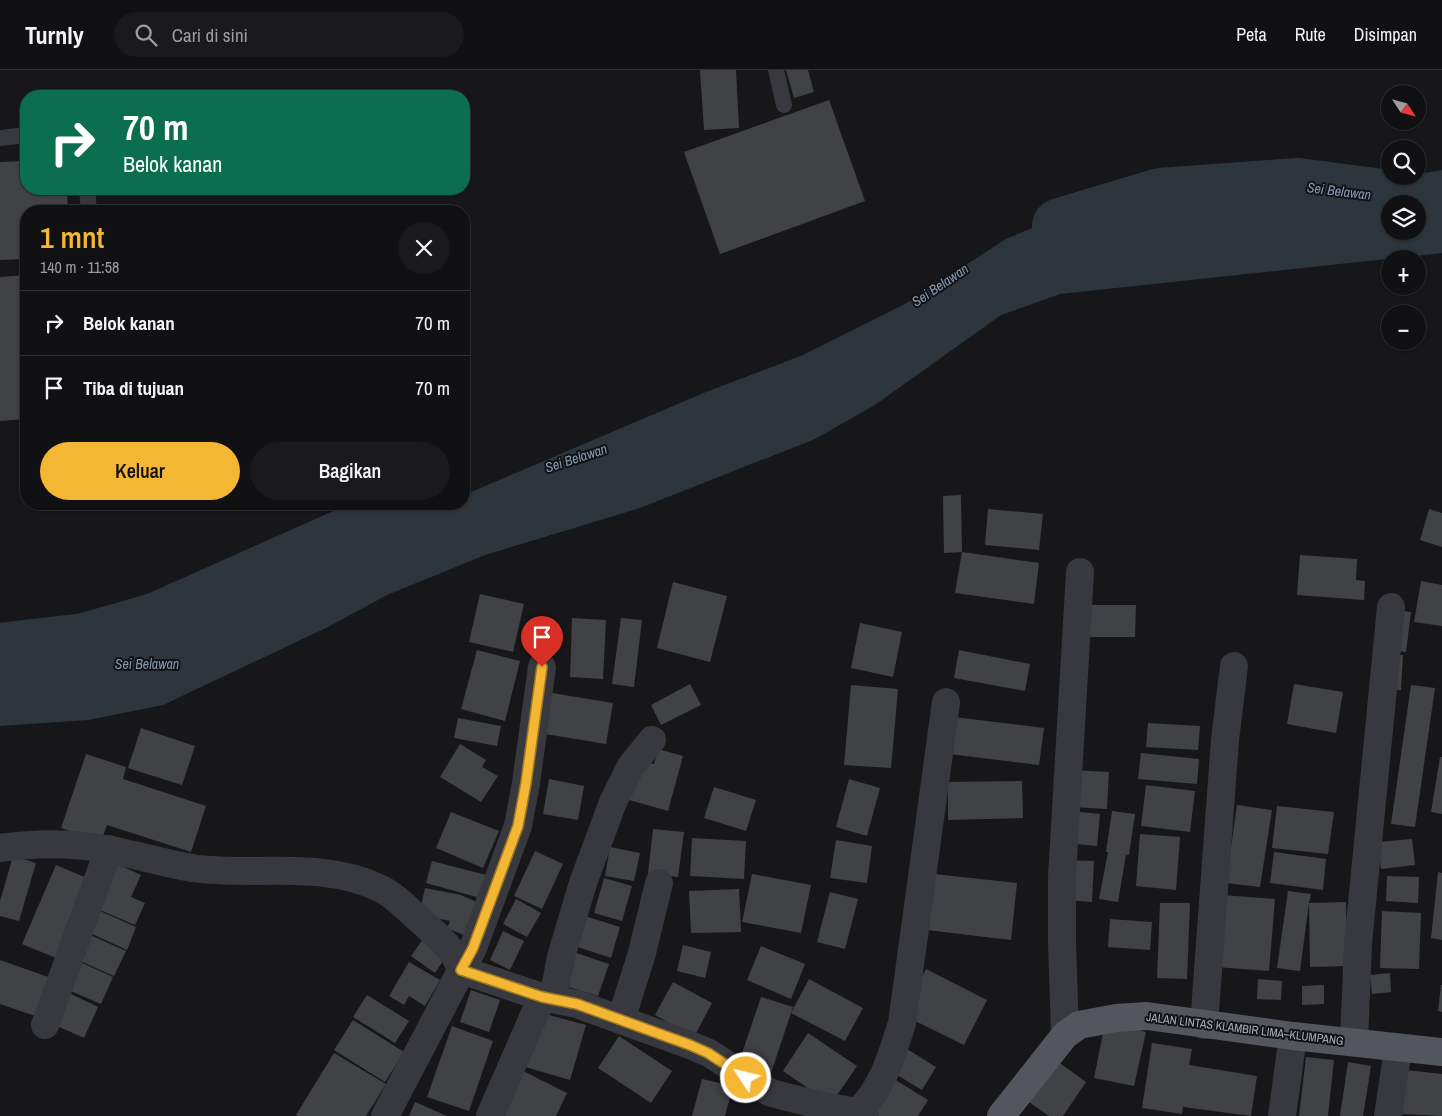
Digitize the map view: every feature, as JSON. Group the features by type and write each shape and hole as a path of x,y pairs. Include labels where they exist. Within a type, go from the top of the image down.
{"main road":[{"name":"JALAN LINTAS KLAMBIR LIMA–KLUMPANG","path":"1001,1116 1065,1035 1079,1025 1132,1017 1147,1016 1398,1049 1442,1052"}],"street":[{"path":"1065,1035 1062,877 1080,572"},
{"path":"1354,1042 1358,944 1391,607"},
{"path":"1204,1025 1225,740 1234,666"},
{"path":"385,1116 473,948 518,826 542,667"},
{"path":"461,970 621,1020 708,1053 770,1093 862,1114 887,1070 902,1022 946,702"},
{"path":"490,1116 547,998 583,883 613,802 631,766 652,740"},
{"path":"0,848 26,844 109,849 194,868 346,875 381,888 396,900 447,944 457,957 461,970"},
{"path":"45,1025 109,849"},
{"path":"621,1020 642,953 659,883"},
{"path":"1282,1116 1293,1036"},
{"path":"1388,1116 1398,1049"}],"lane":[{"path":"776,70 784,105"},
{"path":"0,138 20,136"}],"water":[{"name":"Sei Belawan","path":"1442,170 1442,253 1426,255 1426,250 1381,250 1381,260 1060,294 1001,315 875,405 815,439 640,508 485,555 387,595 328,627 163,705 88,720 0,726 0,652 103,634 287,569 430,510 470,510 470,492 706,392 803,355 905,304 1006,239 1061,216 1131,204 1308,193 1381,182 1381,185 1426,185 1426,173"}],"building":[{"path":"700,70 736,70 739,128 704,130"},
{"path":"786,70 808,70 814,92 794,98"},
{"path":"829,100 865,201 720,254 684,152"},
{"path":"20,161 20,195 67,195 68,205 20,205 20,259 0,260 0,162"},
{"path":"20,275 20,419 0,421 0,277"},
{"path":"961,495 962,552 944,553 943,496"},
{"path":"988,509 1043,514 1039,550 985,545"},
{"path":"1429,509 1442,513 1442,547 1420,540"},
{"path":"962,552 1039,563 1034,604 955,593"},
{"path":"1300,555 1357,559 1356,580 1365,581 1364,600 1297,595"},
{"path":"1421,581 1442,585 1442,626 1414,622"},
{"path":"673,582 727,596 710,662 657,648"},
{"path":"480,594 524,604 513,652 469,642"},
{"path":"1084,605 1136,605 1135,637 1083,637"},
{"path":"1392,610 1411,612 1406,652 1388,650"},
{"path":"572,618 606,620 603,679 570,677"},
{"path":"621,618 642,620 634,687 612,684"},
{"path":"860,623 902,632 893,677 851,668"},
{"path":"477,650 520,661 505,721 461,709"},
{"path":"959,650 1030,664 1025,691 954,678"},
{"path":"1389,655 1403,655 1401,690 1387,690"},
{"path":"690,684 701,705 661,725 651,705"},
{"path":"1294,684 1343,692 1336,733 1287,724"},
{"path":"851,685 898,689 891,768 844,765"},
{"path":"1411,685 1435,688 1415,827 1391,824"},
{"path":"552,693 613,703 606,744 545,734"},
{"path":"954,717 1044,728 1039,765 949,754"},
{"path":"458,718 501,726 497,746 454,738"},
{"path":"1148,723 1200,726 1198,750 1146,747"},
{"path":"141,728 195,746 182,785 128,768"},
{"path":"460,744 486,760 482,767 498,776 481,802 440,777"},
{"path":"658,749 683,756 668,811 626,799 638,760 654,764"},
{"path":"1141,753 1199,759 1197,784 1138,779"},
{"path":"86,754 126,767 123,779 206,806 191,852 107,825 101,841 61,828"},
{"path":"1440,757 1442,757 1442,814 1431,812"},
{"path":"1072,770 1109,772 1107,809 1071,807"},
{"path":"549,779 584,786 578,820 543,814"},
{"path":"849,779 880,788 867,836 836,827"},
{"path":"1022,781 1023,818 948,820 948,782"},
{"path":"1146,785 1195,791 1190,832 1141,826"},
{"path":"714,787 756,800 746,831 704,818"},
{"path":"1237,805 1272,810 1260,887 1226,883"},
{"path":"1277,806 1334,812 1328,854 1272,848"},
{"path":"1071,811 1100,814 1097,846 1067,843"},
{"path":"1112,811 1135,814 1129,855 1119,854 1126,855 1118,902 1099,899 1108,852 1106,852"},
{"path":"451,812 499,831 483,868 436,848"},
{"path":"653,829 684,832 678,877 648,873"},
{"path":"1140,834 1180,837 1176,890 1136,886"},
{"path":"692,838 746,841 744,879 690,876"},
{"path":"1412,839 1415,865 1381,869 1378,842"},
{"path":"836,840 872,846 867,883 830,878"},
{"path":"610,847 640,853 634,881 605,876"},
{"path":"535,851 563,864 542,909 514,896"},
{"path":"1274,852 1326,859 1323,890 1270,883"},
{"path":"13,856 36,863 19,921 0,916 0,901"},
{"path":"1065,860 1094,861 1092,902 1063,900"},
{"path":"432,861 486,875 480,898 426,883"},
{"path":"115,863 141,875 131,897 145,903 135,925 95,908"},
{"path":"56,865 89,879 56,958 22,944"},
{"path":"1438,872 1442,873 1442,940 1431,938"},
{"path":"752,874 811,885 801,933 742,922"},
{"path":"934,874 1017,883 1011,940 927,930"},
{"path":"1387,876 1419,877 1418,903 1386,901"},
{"path":"604,878 632,886 622,921 594,913"},
{"path":"425,888 461,895 479,903 466,936 447,928 450,921 419,915"},
{"path":"739,889 741,932 691,933 689,891"},
{"path":"1288,891 1311,894 1300,971 1277,968"},
{"path":"830,892 858,899 845,949 817,942"},
{"path":"1222,895 1275,899 1269,971 1216,967"},
{"path":"516,899 541,913 527,937 503,924"},
{"path":"1346,902 1347,966 1310,967 1309,903"},
{"path":"1160,903 1190,903 1187,979 1157,978"},
{"path":"100,911 136,927 127,950 90,933"},
{"path":"1382,911 1421,913 1419,969 1380,968"},
{"path":"585,916 620,927 611,958 575,946"},
{"path":"1110,919 1152,922 1150,950 1108,947"},
{"path":"503,931 524,941 510,970 490,960"},
{"path":"90,935 126,951 114,976 78,960"},
{"path":"423,939 447,955 435,973 411,956"},
{"path":"683,945 711,952 705,978 677,971"},
{"path":"761,946 805,964 791,999 747,980"},
{"path":"571,951 609,964 598,996 560,984"},
{"path":"0,960 51,978 38,1017 0,1004"},
{"path":"78,961 113,977 101,1004 66,989"},
{"path":"409,962 440,980 425,1006 409,996 404,1005 389,996"},
{"path":"926,969 987,1000 964,1045 903,1015"},
{"path":"1390,973 1391,992 1372,994 1370,975"},
{"path":"809,979 863,1008 845,1041 791,1013"},
{"path":"1258,979 1282,981 1281,1000 1257,999"},
{"path":"673,982 712,1003 694,1037 655,1015"},
{"path":"1324,985 1324,1004 1302,1005 1302,986"},
{"path":"1442,985 1442,1012 1438,1011"},
{"path":"471,990 500,1000 489,1032 460,1022"},
{"path":"69,993 98,1007 84,1038 55,1025"},
{"path":"367,995 409,1021 395,1043 353,1017"},
{"path":"761,997 793,1007 769,1079 737,1068"},
{"path":"538,1012 586,1025 570,1080 522,1066"},
{"path":"353,1020 404,1052 385,1082 334,1050"},
{"path":"1105,1023 1146,1032 1134,1086 1094,1078"},
{"path":"452,1026 493,1041 469,1111 427,1097"},
{"path":"808,1033 857,1066 831,1104 783,1071"},
{"path":"619,1036 672,1071 651,1103 598,1068"},
{"path":"1152,1043 1192,1049 1189,1065 1257,1076 1251,1116 1183,1107 1182,1114 1142,1108"},
{"path":"902,1046 936,1067 922,1090 887,1069"},
{"path":"334,1053 386,1084 366,1116 296,1115"},
{"path":"1306,1057 1334,1060 1328,1116 1299,1116"},
{"path":"1057,1061 1086,1082 1063,1116 1049,1116 1029,1102"},
{"path":"1348,1062 1371,1066 1363,1116 1340,1116"},
{"path":"521,1070 567,1093 556,1116 498,1116"},
{"path":"1405,1070 1442,1074 1442,1116 1400,1114"},
{"path":"886,1074 928,1100 918,1116 879,1116 865,1107"},
{"path":"702,1079 733,1086 725,1116 692,1116"},
{"path":"415,1102 447,1116 409,1116"}],"waterway":[{"name":"Sei Belawan","path":"1060,226 1160,196 1298,186 1442,205"},
{"name":"Sei Belawan","path":"0,651 85,641 155,621 362,529 420,510"}],"route":[{"path":"542,667 518,826 473,948 461,970 542,997 577,1004 690,1045 708,1053 746,1078"}]}
